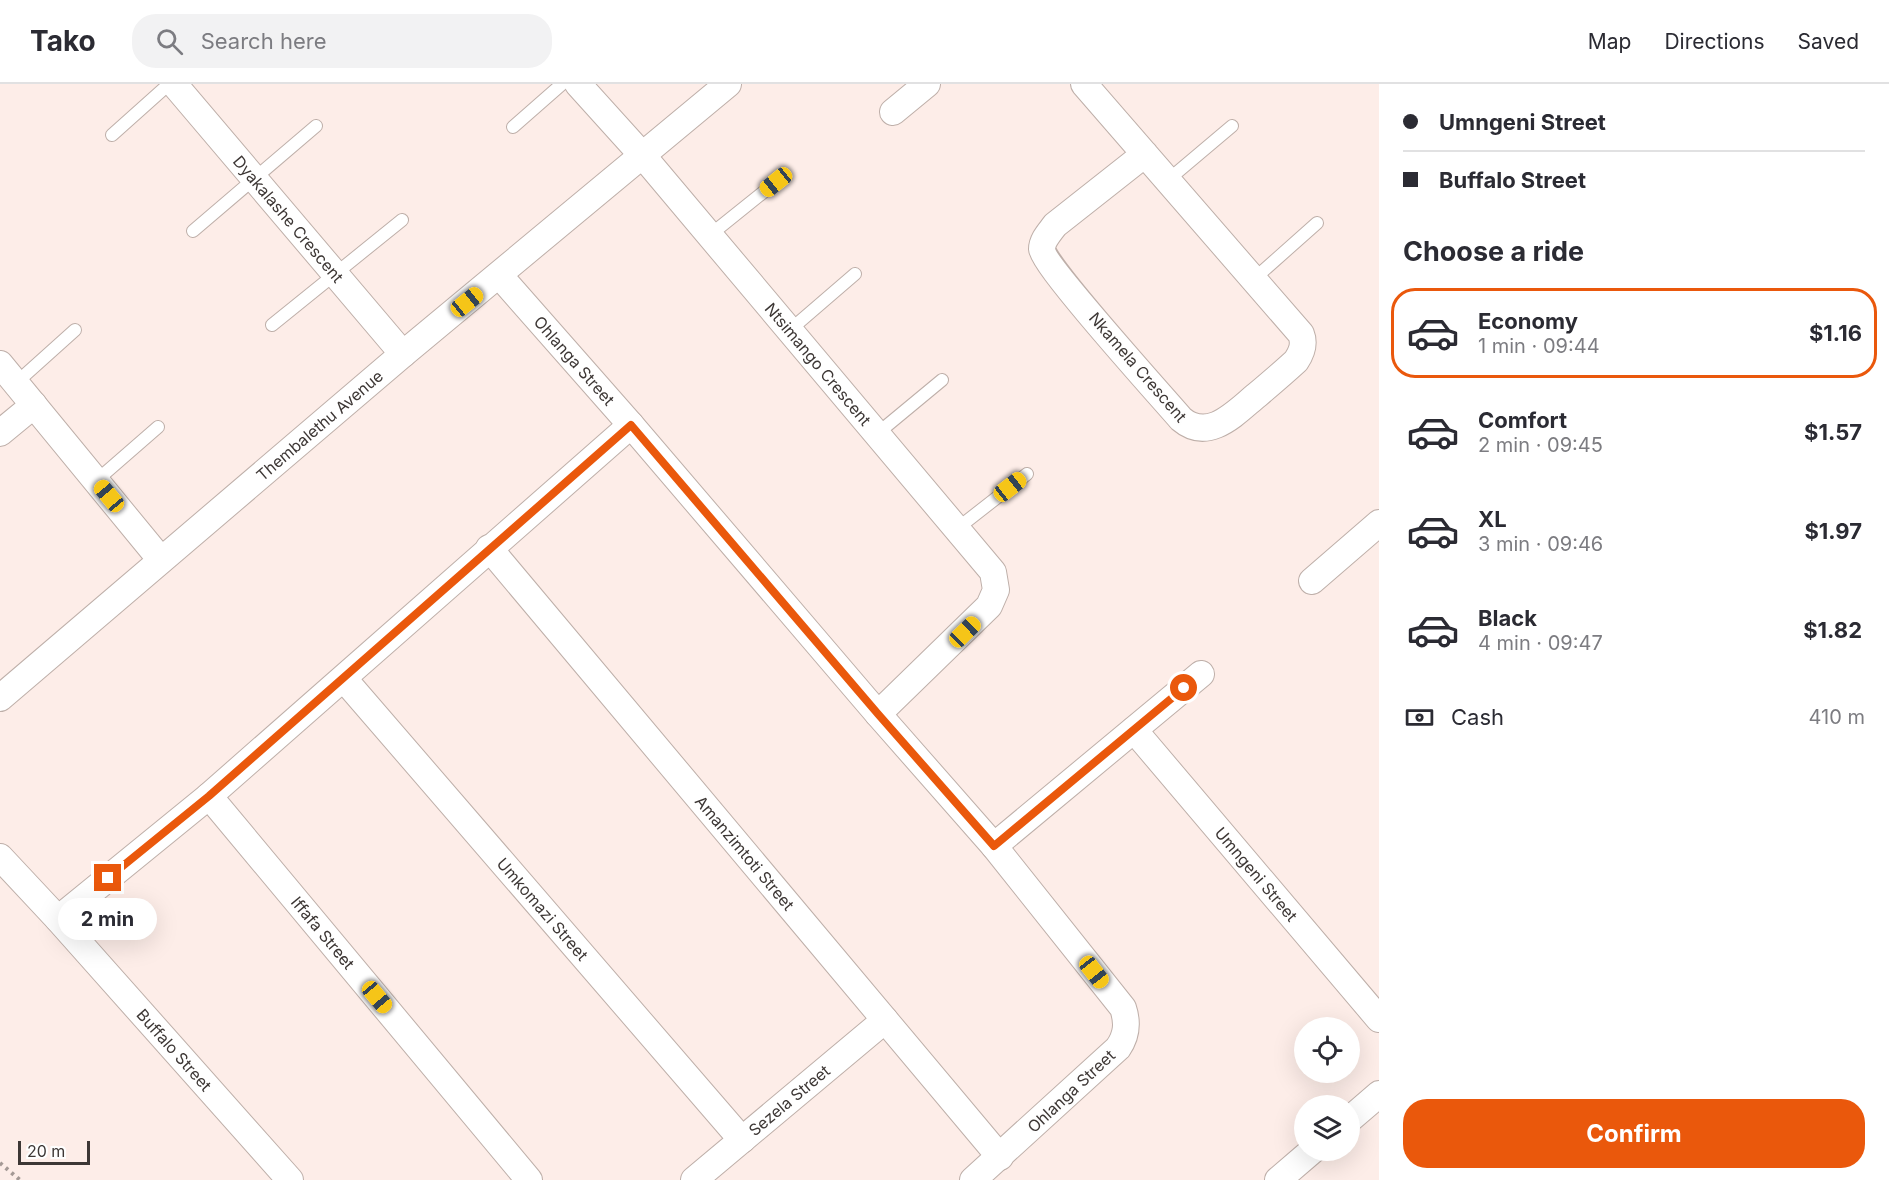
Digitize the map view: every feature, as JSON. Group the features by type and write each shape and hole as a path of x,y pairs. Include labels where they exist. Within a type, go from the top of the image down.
{"street":[{"name":"Dyakalashe Crescent","path":"174,84 403,354"},
{"path":"578,84 643,156"},
{"name":"Thembalethu Avenue","path":"0,698 403,354 728,84"},
{"path":"893,112 927,84"},
{"name":"Nkamela Crescent","path":"1085,84 1301,334 1303,340 1301,353 1289,367 1226,421 1210,427 1194,427 1181,419 1074,295 1047,262 1042,250 1045,238 1055,225 1145,154"},
{"name":"Ntsimango Crescent","path":"643,156 993,572 996,590 982,615 878,714"},
{"name":"Ohlanga Street","path":"499,275 994,846 1123,1008 1126,1025 1123,1040 1118,1048 973,1180"},
{"path":"8,374 161,560"},
{"path":"0,433 34,405"},
{"path":"58,919 209,796 631,425"},
{"path":"1312,581 1377,530"},
{"name":"Amanzimtoti Street","path":"489,548 1000,1157"},
{"path":"994,846 1201,674"},
{"name":"Umkomazi Street","path":"345,678 742,1140"},
{"name":"Umngeni Street","path":"1134,730 1379,1019"},
{"name":"Iffafa Street","path":"209,796 529,1180"},
{"name":"Buffalo Street","path":"0,857 290,1180"},
{"name":"Sezela Street","path":"694,1180 885,1020"},
{"path":"1360,1110 1379,1094"},
{"path":"1278,1180 1300,1161"}],"lane":[{"path":"112,135 169,84"},
{"path":"513,127 562,84"},
{"path":"194,231 316,126"},
{"path":"1168,180 1232,126"},
{"path":"710,235 776,182"},
{"path":"272,325 402,220"},
{"path":"1254,279 1317,223"},
{"path":"790,330 855,274"},
{"path":"8,374 75,330"},
{"path":"878,433 942,380"},
{"path":"96,481 158,428"},
{"path":"958,528 1027,474"}],"path":[{"path":"0,1162 20,1180"}],"route":[{"path":"108,878 209,796 631,425 994,846 1184,688"}]}
